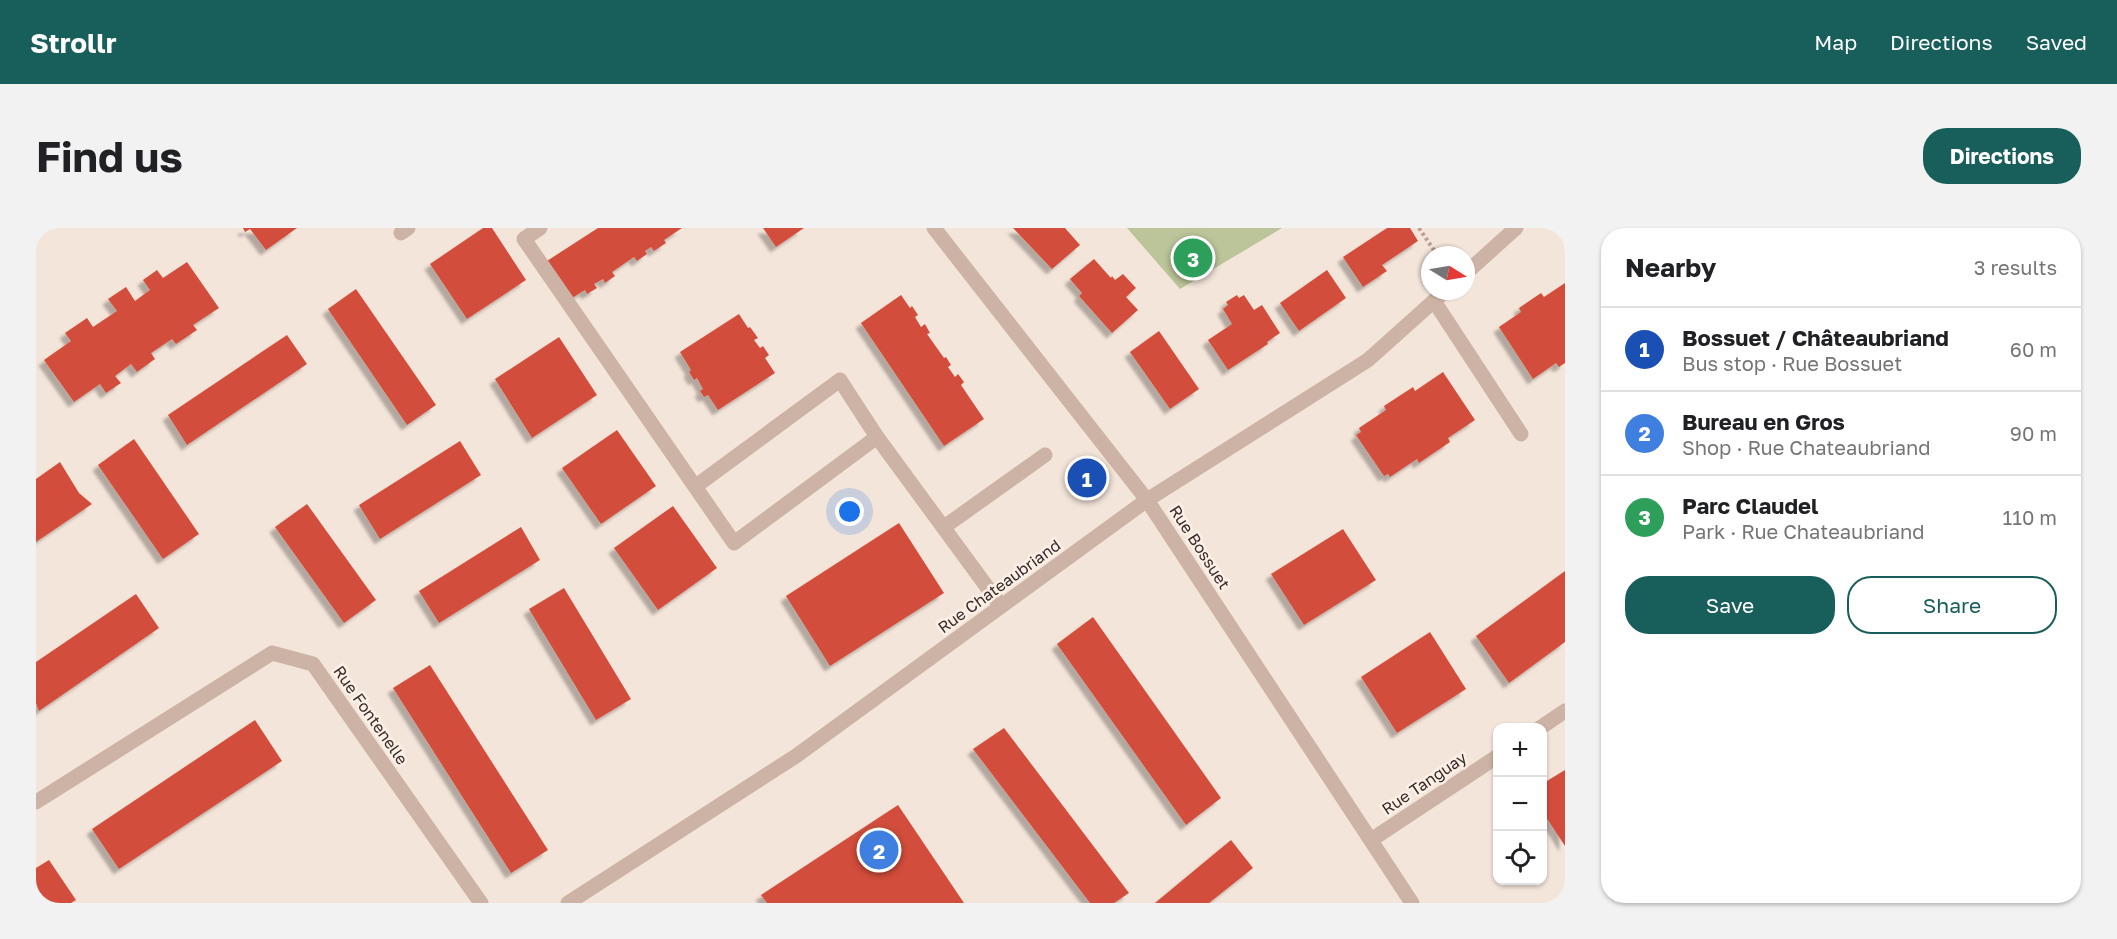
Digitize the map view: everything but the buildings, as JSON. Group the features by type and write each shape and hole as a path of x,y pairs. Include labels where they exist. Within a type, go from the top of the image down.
{"street":[{"path":"540,228 521,234 734,543 878,437"},
{"name":"Rue Bossuet","path":"934,228 1147,500 1412,903"},
{"path":"1475,265 1516,228"},
{"name":"Rue Chateaubriand","path":"568,903 796,756 1147,500 1368,360 1436,300"},
{"path":"1442,300 1521,434"},
{"path":"696,486 840,380 878,437 1001,606"},
{"path":"944,526 1045,455"},
{"name":"Rue Fontenelle","path":"36,802 272,653 313,664 481,903"},
{"path":"1547,723 1565,711"},
{"name":"Rue Tanguay","path":"1371,840 1493,759"}],"path":[{"path":"1419,228 1431,246"}],"green space":[{"path":"1127,228 1282,228 1180,289"}],"place":[{"name":"Parc Claudel","path":"1193,258"},
{"name":"Bossuet / Châteaubriand","path":"1087,478"},
{"name":"Bureau en Gros","path":"879,850"}]}
